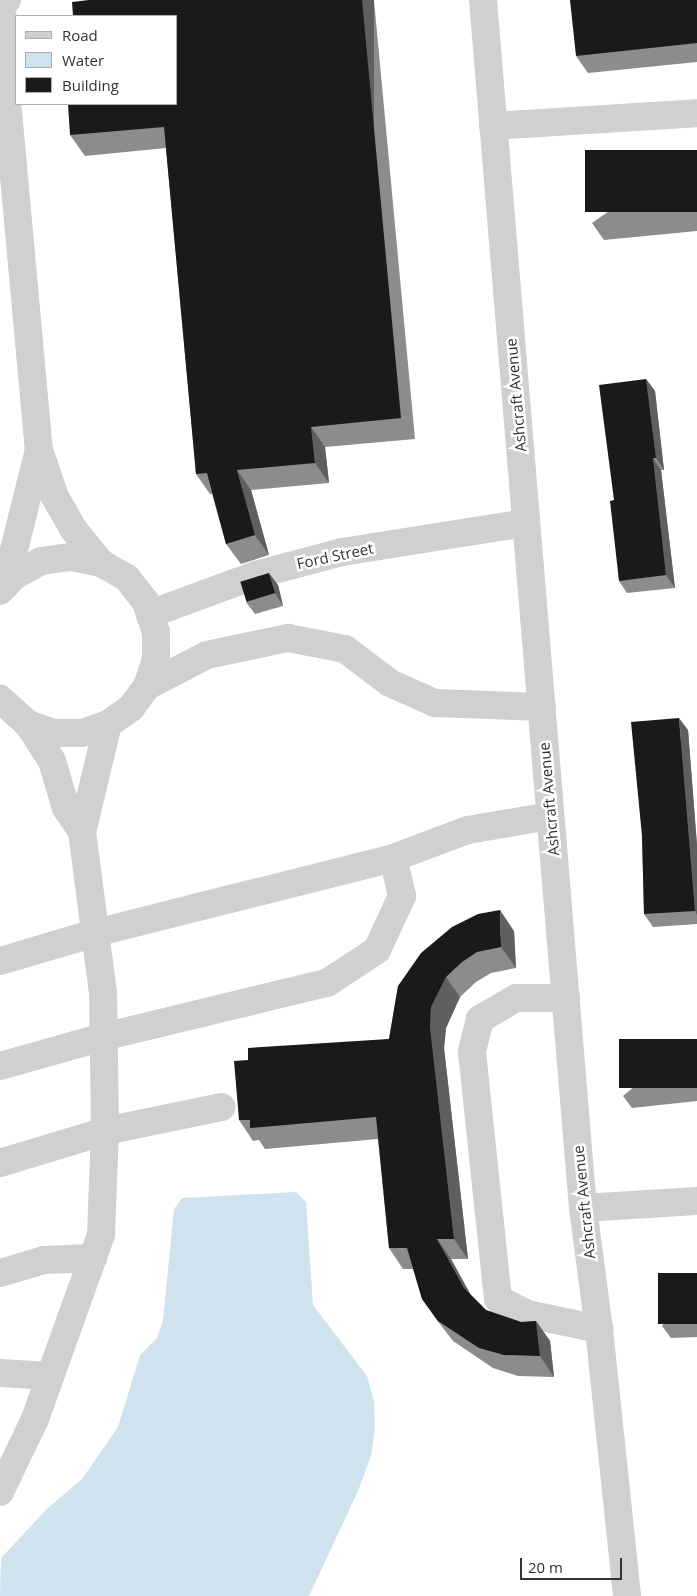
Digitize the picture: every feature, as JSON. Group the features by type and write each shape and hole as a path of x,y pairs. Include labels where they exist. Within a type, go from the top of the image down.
{"street":[{"path":"7,0 2,7 2,30 39,450 55,497 74,530 101,563"},
{"name":"Ashcraft Avenue","path":"483,0 583,1208 599,1329 627,1596"},
{"path":"493,126 697,113"},
{"path":"2,589 39,450"},
{"name":"Ford Street","path":"150,614 260,574 342,552 526,523"},
{"path":"2,589 14,576 41,561 71,556 101,563 127,578 146,602 156,632 156,659 147,686 131,708 108,724 82,733 54,733 28,724 2,704"},
{"path":"147,686 207,655 288,638 345,649 390,683 435,703 542,707"},
{"path":"28,724 52,761 66,808 82,832"},
{"path":"0,1492 35,1419 101,1235 105,1131 103,993 82,832 108,724"},
{"path":"0,961 95,932 393,858 468,830 550,816"},
{"path":"0,1066 103,1037 327,982 377,950 402,896 393,858"},
{"path":"566,998 516,998 480,1019 472,1052 498,1299 527,1314 599,1329"},
{"path":"0,1163 105,1131 222,1107"},
{"path":"583,1208 697,1201"},
{"path":"0,1273 44,1260 93,1258"},
{"path":"0,1373 50,1376"}],"water":[{"path":"296,1192 306,1202 313,1305 367,1376 374,1401 375,1428 371,1456 358,1491 309,1596 0,1596 1,1558 47,1509 82,1479 118,1427 140,1355 157,1338 163,1320 174,1209 182,1198"}],"building":[{"path":"89,0 362,0 401,418 311,427 315,463 237,470 255,535 226,544 207,473 196,474 164,127 70,135 68,105 178,105 178,15 73,15 72,2"},
{"path":"570,0 697,0 697,43 576,56"},
{"path":"585,150 697,150 697,212 585,212"},
{"path":"646,379 656,458 653,458 666,575 619,581 610,501 614,500 599,385"},
{"path":"269,573 275,593 246,602 240,582"},
{"path":"679,718 695,911 644,914 642,836 631,722"},
{"path":"500,910 501,947 477,952 462,962 446,977 431,1007 430,1027 454,1239 437,1239 464,1288 486,1310 521,1322 536,1321 540,1356 504,1355 479,1348 438,1321 422,1299 407,1248 389,1248 376,1117 250,1128 250,1120 239,1120 234,1061 248,1060 248,1048 389,1039 398,986 421,953 452,927 478,914"},
{"path":"619,1039 697,1039 697,1088 619,1088"},
{"path":"658,1273 697,1273 697,1324 658,1324"}]}
